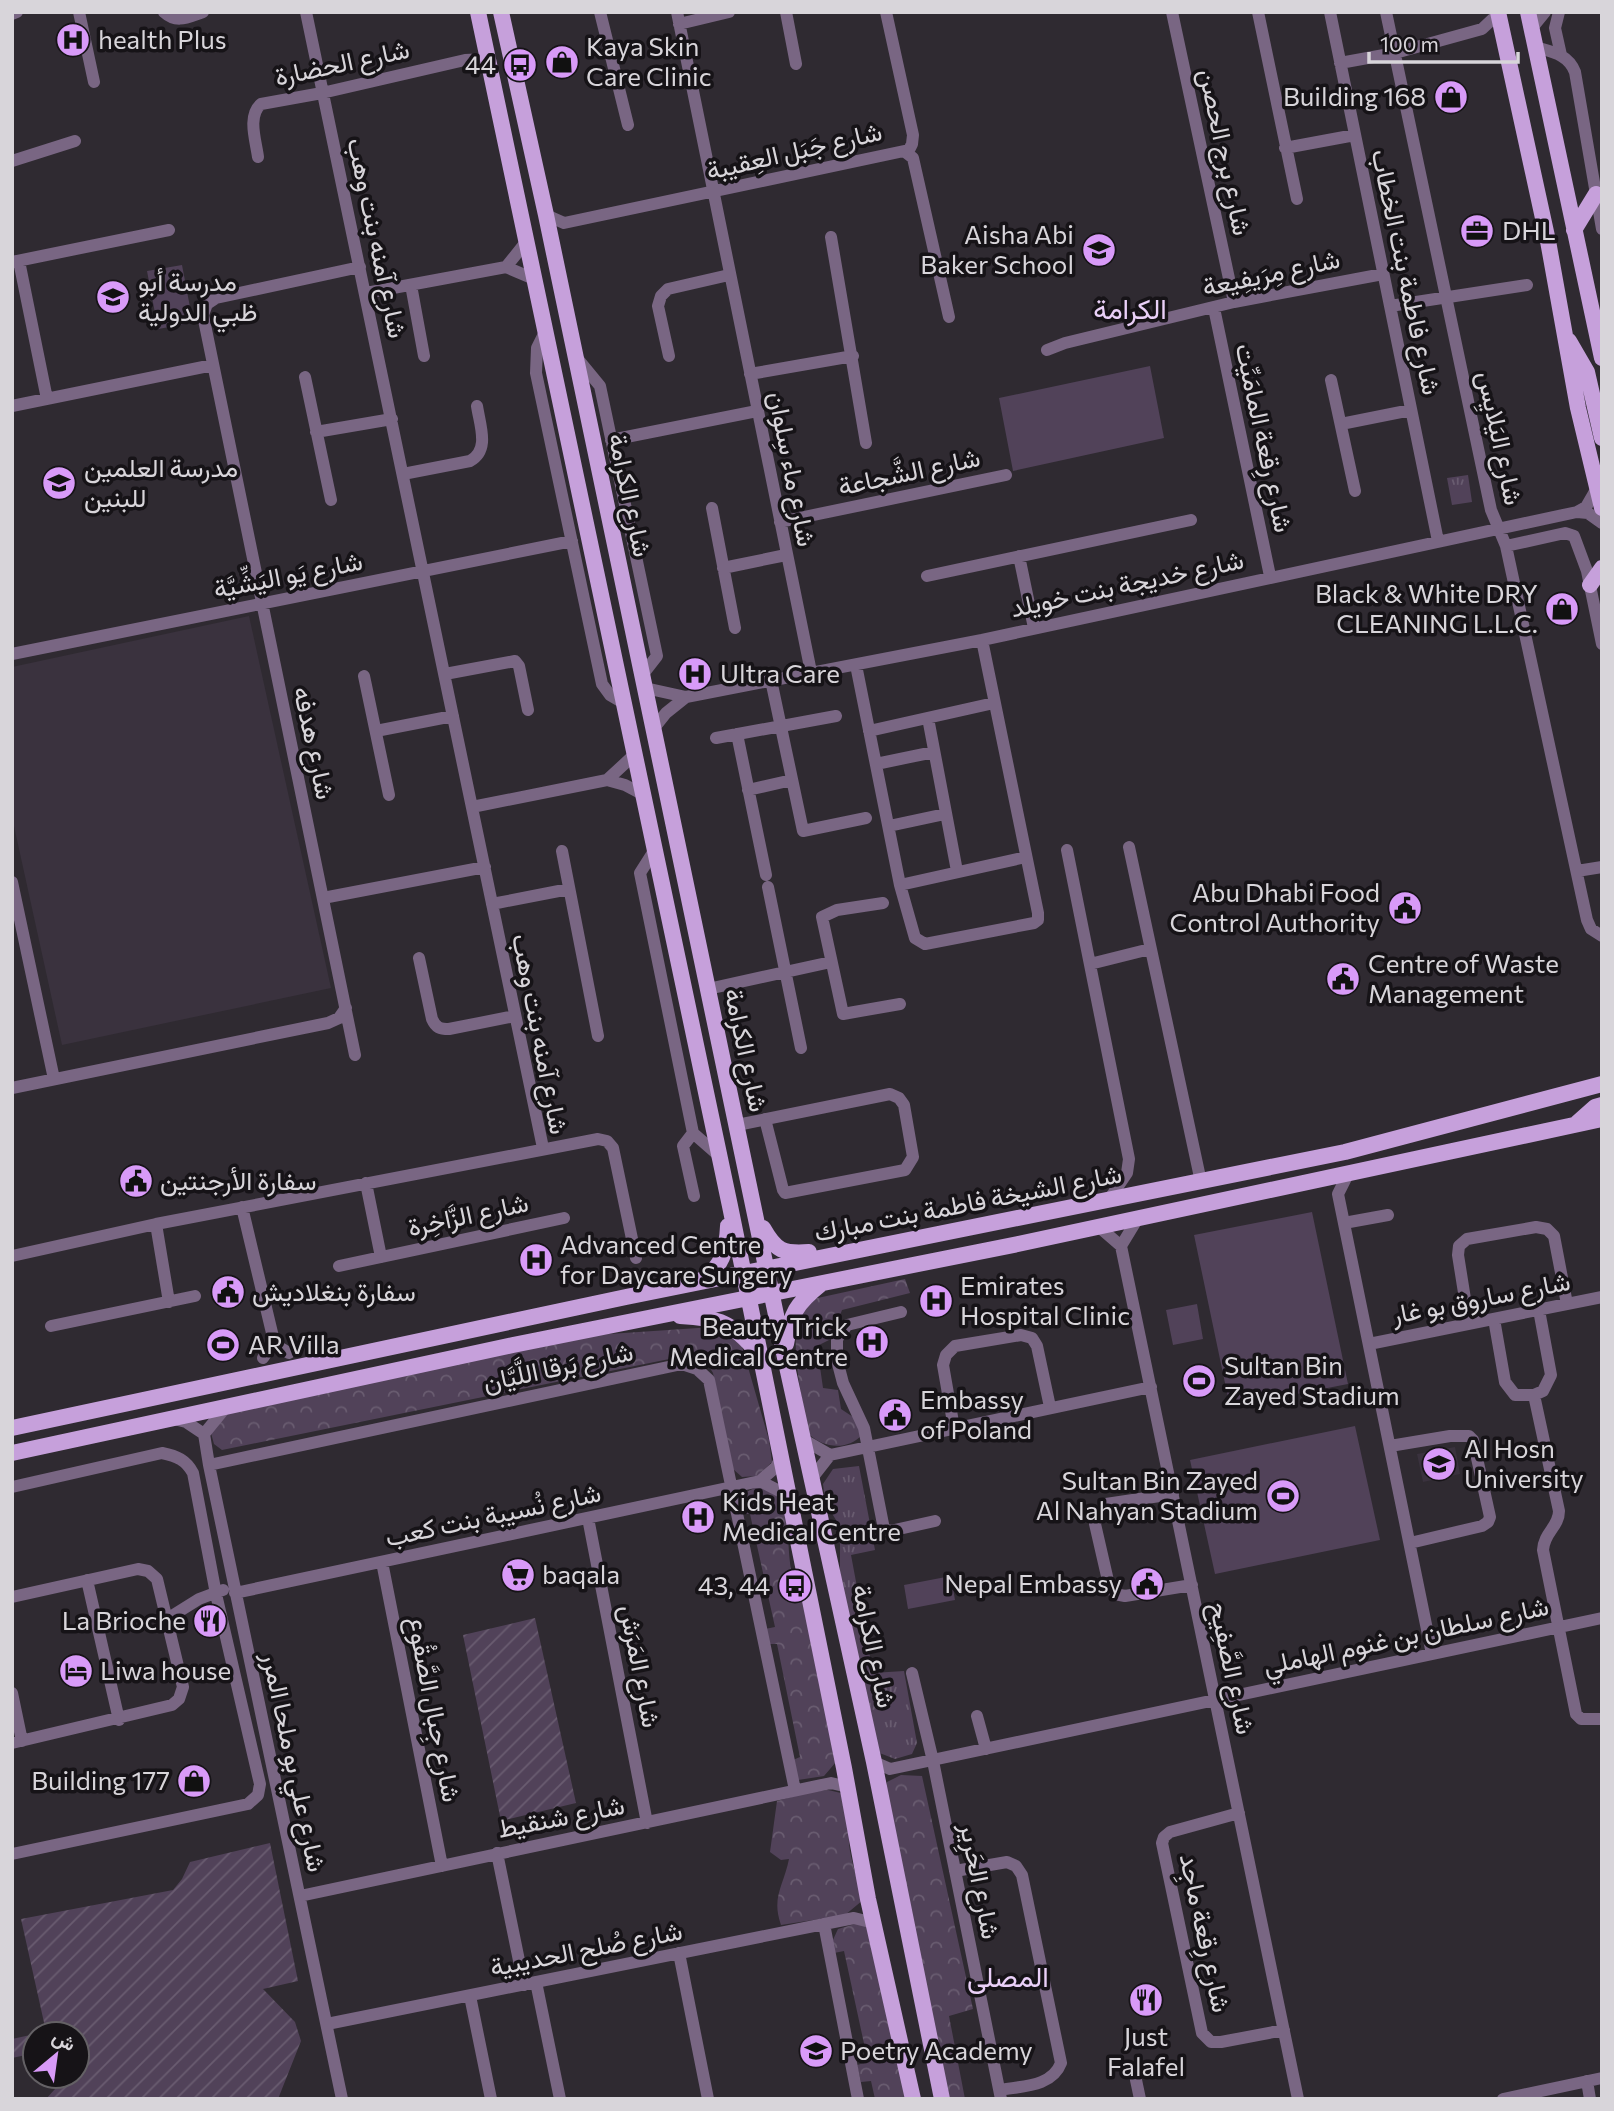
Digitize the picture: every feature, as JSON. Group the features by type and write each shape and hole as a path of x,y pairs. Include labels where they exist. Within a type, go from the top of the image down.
{"main road":[{"name":"شارع الكرامة","path":"478,12 730,1206 848,1787 868,1899 913,2099"},
{"name":"شارع الكرامة","path":"502,12 547,215 784,1353 874,1762 942,2099"},
{"path":"1499,13 1548,241 1578,408 1602,508"},
{"path":"1530,20 1602,358"},
{"path":"1574,230 1596,194"},
{"path":"1566,336 1582,359 1587,372 1602,438"},
{"path":"1590,586 1602,568"},
{"name":"شارع الشيخة فاطمة بنت مبارك","path":"12,1428 742,1273 1345,1152 1602,1084"},
{"path":"1575,1125 1595,1107 1602,1105"},
{"name":"شارع الشيخة فاطمة بنت مبارك","path":"12,1453 660,1314 1099,1227 1602,1119"},
{"path":"697,1283 712,1272 723,1256 727,1244 730,1206"},
{"path":"756,1214 771,1242 778,1249 790,1253 817,1251 832,1255"},
{"path":"784,1353 794,1309 823,1282"},
{"path":"660,1314 710,1318 725,1323 741,1334 760,1357"}],"street":[{"path":"79,12 94,82"},
{"path":"164,12 178,20 203,12"},
{"name":"شارع آمنه بنت وهب","path":"12,1256 156,1224 542,1149 306,12"},
{"path":"600,12 628,125"},
{"path":"678,18 729,12"},
{"path":"786,12 796,64"},
{"path":"886,12 913,135 908,152"},
{"name":"شارع برج الحصن","path":"1172,12 1234,302"},
{"path":"1258,12 1297,199"},
{"name":"شارع فاطمة بنت الخطاب","path":"1330,12 1438,541"},
{"name":"شارع اليَلايِس","path":"1386,12 1491,510 1506,546 1587,916 1599,934"},
{"path":"1530,20 1545,12"},
{"path":"1559,12 1555,28 1562,55"},
{"path":"1340,63 1395,53 1482,29 1499,13"},
{"name":"شارع ماء سِلوان","path":"678,18 811,673"},
{"path":"1482,29 1504,40"},
{"path":"1535,47 1562,55 1575,72 1602,229"},
{"name":"شارع الحضارة","path":"258,157 252,117 261,104 322,93 465,60 488,59"},
{"path":"1285,148 1355,135"},
{"path":"14,156 75,141"},
{"name":"شارع جَبَل العِقيبة","path":"564,223 714,193 900,150 908,152 913,158 949,317"},
{"path":"547,215 564,223 552,242"},
{"path":"47,398 15,261 169,230"},
{"path":"831,237 866,443"},
{"path":"506,267 526,242"},
{"name":"شارع هدفه","path":"355,1055 202,315 206,304 216,298 360,267"},
{"path":"366,293 506,267 534,279"},
{"name":"شارع مِرَيفِيعة","path":"1048,350 1066,343 1234,302 1383,274"},
{"path":"669,356 658,306 661,296 668,289 729,275"},
{"path":"411,285 424,356"},
{"path":"1390,306 1527,285"},
{"name":"شارع رِقعة المامَيِّت","path":"1214,308 1270,576"},
{"path":"545,332 537,348 536,373 602,684 610,695 622,702"},
{"path":"750,374 853,356"},
{"path":"576,358 600,386 657,656 644,681"},
{"path":"12,406 213,365"},
{"path":"305,377 331,500"},
{"path":"1331,380 1355,491"},
{"path":"403,474 470,461 480,454 482,442 477,407"},
{"path":"1341,424 1411,410"},
{"path":"611,440 757,411"},
{"path":"316,432 392,419"},
{"name":"شارع الشَّجاعة","path":"780,522 1006,475"},
{"path":"1577,512 1586,507 1597,488"},
{"path":"712,508 735,628"},
{"path":"1577,512 1588,513 1602,523"},
{"name":"شارع خديجة بنت خويلد","path":"644,681 664,694 686,697 982,640 1577,512"},
{"path":"927,576 1191,520"},
{"path":"1506,546 1565,533 1572,534 1578,542 1602,644"},
{"name":"شارع يَو اليَشِّيَّة","path":"12,654 572,541"},
{"path":"723,568 786,555"},
{"path":"1019,556 1034,628"},
{"path":"856,665 900,885 915,938 925,944 1034,923 1038,920 1038,913 982,640"},
{"path":"445,674 515,661 519,666 528,710"},
{"path":"365,676 388,795"},
{"path":"771,680 803,831 866,818"},
{"path":"654,728 666,713 686,697"},
{"path":"869,732 995,704"},
{"path":"376,731 453,716"},
{"path":"716,738 836,716"},
{"path":"928,718 957,871"},
{"path":"737,734 801,1048"},
{"path":"876,764 934,752"},
{"path":"607,780 634,755"},
{"path":"472,807 607,780 642,794"},
{"path":"748,790 792,780"},
{"path":"889,826 945,814"},
{"path":"1129,847 1201,1182"},
{"path":"562,850 597,1036"},
{"path":"1068,850 1129,1159 1127,1173 1108,1201"},
{"path":"654,851 640,873 692,1133 717,1154"},
{"path":"900,885 1026,857"},
{"path":"323,898 485,867"},
{"path":"1577,871 1602,867"},
{"path":"12,882 54,1079"},
{"path":"492,904 569,889"},
{"path":"883,903 837,910 822,917 843,1014 900,1004"},
{"path":"12,952 26,949"},
{"path":"1090,964 1150,949"},
{"path":"419,958 435,1026 449,1029 515,1016"},
{"path":"708,989 831,962"},
{"path":"12,1088 328,1023 339,1018 346,1008"},
{"path":"737,1125 765,1119 890,1094 899,1098 904,1105 913,1157 905,1170 785,1193 765,1119"},
{"path":"692,1133 683,1146 694,1196"},
{"path":"542,1149 598,1139 607,1141 613,1148 636,1258"},
{"path":"1348,1174 1338,1194 1432,1654"},
{"path":"1320,1180 1338,1194"},
{"name":"شارع الزَّاخِرة","path":"366,1183 381,1257"},
{"path":"242,1207 272,1337 277,1346 289,1353"},
{"path":"1344,1223 1388,1215"},
{"name":"شارع الزَّاخِرة","path":"339,1266 564,1218"},
{"path":"1099,1227 1122,1246 1138,1218"},
{"path":"156,1224 169,1302"},
{"path":"1469,1324 1458,1255 1460,1246 1467,1239 1536,1227 1546,1229 1554,1236 1567,1304"},
{"name":"شارع الصَّفِيح","path":"1122,1246 1298,2099"},
{"path":"51,1326 195,1296"},
{"name":"شارع ساروق بو غار","path":"1368,1343 1602,1297"},
{"path":"1494,1319 1505,1382 1516,1395 1534,1395 1543,1391 1551,1375 1539,1310"},
{"path":"901,1312 848,1325 837,1339 837,1360 843,1383 864,1428 884,1529 890,1531 935,1521"},
{"path":"954,1428 943,1365 946,1354 955,1346 1021,1335 1032,1338 1037,1346 1050,1407"},
{"path":"263,1358 269,1351 272,1337"},
{"name":"شارع بَرقا اللَّيَّان","path":"209,1465 682,1364 697,1369 709,1380 794,1790"},
{"path":"812,1478 830,1455 1151,1387"},
{"path":"1534,1395 1559,1511 1556,1522 1544,1540 1543,1550 1576,1714 1581,1719 1602,1719"},
{"path":"172,1418 186,1422 204,1434 226,1406"},
{"name":"شارع علي بو ملحا المرر","path":"204,1434 342,2099"},
{"path":"1390,1446 1450,1436 1469,1436 1473,1440 1490,1517 1482,1526 1409,1543"},
{"path":"804,1440 830,1455"},
{"path":"12,1487 163,1453 183,1460 193,1474 216,1594 260,1784 255,1800 248,1804 12,1854"},
{"path":"781,1458 776,1467 760,1481 789,1496"},
{"name":"شارع نُسيبة بنت كعب","path":"234,1588 382,1562 760,1481"},
{"path":"1173,1494 1106,1504 1098,1514 1095,1524 1109,1585 1115,1594 1125,1596 1192,1585"},
{"name":"شارع المَرَش","path":"588,1518 647,1823"},
{"name":"شارع جِبال الصَّقُوع","path":"382,1562 442,1866"},
{"path":"12,1597 138,1569 148,1571 157,1579 183,1687 179,1699 172,1705 119,1720 17,1742 12,1693"},
{"path":"87,1580 119,1720"},
{"path":"167,1619 199,1599 234,1588"},
{"name":"شارع سلطان بن غنوم الهاملي","path":"890,1769 1602,1618"},
{"name":"شارع الحَرِير","path":"912,1672 933,1761 1001,2094"},
{"path":"977,1716 986,1749"},
{"path":"874,1762 890,1769 878,1784"},
{"path":"831,1783 844,1768"},
{"name":"شارع شنقيط","path":"299,1896 794,1790 831,1783 848,1787"},
{"name":"شارع رِقعة ماجِد","path":"1239,1813 1170,1832 1162,1843 1202,2032 1211,2042 1221,2042 1284,2029"},
{"path":"497,1853 560,2099"},
{"path":"955,1871 1007,1862 1016,1866 1023,1875 1061,2063 1057,2073 1049,2080 1001,2094"},
{"path":"854,1918 868,1899"},
{"name":"شارع صُلح الحديبية","path":"327,2025 854,1918 874,1923"},
{"path":"824,1924 858,2099"},
{"path":"679,1953 708,2099"},
{"path":"470,1996 491,2099"},
{"path":"1503,2099 1602,2078"},
{"path":"1136,2080 1140,2099"},
{"path":"1587,2081 1590,2099"}],"shaded area":[{"path":"249,616 331,988 62,1045 12,817 12,667"},
{"name":"Al Hosn University","path":"1455,1447 1460,1474 1423,1482 1417,1454"}],"green space":[{"path":"182,265 193,323 158,329 147,271"},
{"path":"1150,366 1164,438 1013,471 999,398"},
{"path":"1468,475 1472,502 1452,505 1447,478"},
{"path":"1312,1212 1348,1384 1230,1407 1194,1235"},
{"path":"905,1279 910,1293 842,1310 831,1339 817,1346 823,1388 838,1390 841,1409 853,1417 862,1435 849,1444 835,1446 815,1439 809,1434 799,1381 796,1339 801,1315 813,1299"},
{"path":"1197,1304 1203,1339 1173,1345 1166,1310"},
{"path":"713,1327 741,1343 769,1440 772,1462 757,1476 742,1477 733,1469 713,1373 703,1361 689,1355 222,1450 214,1444 211,1433 225,1410 594,1335"},
{"path":"1355,1426 1380,1540 1215,1574 1190,1460"},
{"path":"859,1466 875,1550 851,1555 873,1673 904,1671 917,1743 912,1754 895,1759 877,1752 840,1573 840,1544 836,1520 825,1502 823,1484 833,1469"},
{"path":"758,1486 778,1494 786,1517 792,1574 804,1600 836,1762 824,1776 798,1780 793,1760 800,1757 777,1644 769,1644 765,1629 775,1627 750,1514 741,1514 739,1502 741,1495"},
{"path":"951,1576 955,1600 908,1609 904,1585"},
{"path":"535,1618 576,1803 501,1821 463,1635"},
{"path":"901,1775 922,1776 973,2009 949,2016 965,2099 950,2099 942,2089 885,1793 887,1782"},
{"path":"828,1790 841,1793 851,1827 850,1852 863,1900 845,1915 781,1925 777,1907 789,1859 781,1860 770,1852 777,1801"},
{"path":"270,1843 298,1981 263,1989 295,2022 301,2041 278,2099 46,2099 54,2090 91,2090 91,2020 43,2020 21,1919 173,1890 190,1862"},
{"path":"858,1923 872,1926 908,2099 875,2099 871,2081 861,2082 857,2065 868,2062 844,1951 834,1953 832,1942 838,1929"},
{"path":"21,2037 21,2056 12,2058 12,2039"}],"place":[{"name":"health Plus","path":"73,40"},
{"name":"Kaya Skin Care Clinic","path":"562,62"},
{"name":"44","path":"520,65"},
{"name":"Building 168","path":"1451,97"},
{"name":"DHL","path":"1477,231"},
{"name":"Aisha Abi Baker School","path":"1099,250"},
{"name":"مدرسة أبو ظبي الدولية","path":"113,297"},
{"name":"مدرسة العلمين للبنين","path":"59,483"},
{"name":"Black & White DRY CLEANING L.L.C.","path":"1562,609"},
{"name":"Ultra Care","path":"695,674"},
{"name":"Abu Dhabi Food Control Authority","path":"1405,908"},
{"name":"Centre of Waste Management","path":"1343,979"},
{"name":"سفارة الأرجنتين","path":"136,1181"},
{"name":"Advanced Centre for Daycare Surgery","path":"536,1260"},
{"name":"سفارة بنغلاديش","path":"228,1292"},
{"name":"Emirates Hospital Clinic","path":"936,1301"},
{"name":"Beauty Trick Medical Centre","path":"872,1342"},
{"name":"AR Villa","path":"223,1345"},
{"name":"Sultan Bin Zayed Stadium","path":"1199,1381"},
{"name":"Embassy of Poland","path":"895,1415"},
{"name":"Al Hosn University","path":"1439,1464"},
{"name":"Sultan Bin Zayed Al Nahyan Stadium","path":"1283,1496"},
{"name":"Kids Heat Medical Centre","path":"698,1517"},
{"name":"baqala","path":"518,1575"},
{"name":"Nepal Embassy","path":"1147,1584"},
{"name":"43, 44","path":"795,1586"},
{"name":"La Brioche","path":"210,1621"},
{"name":"Liwa house","path":"76,1671"},
{"name":"Building 177","path":"194,1781"},
{"name":"Just Falafel","path":"1146,2000"},
{"name":"Poetry Academy","path":"816,2051"}],"district":[{"name":"الكرامة","path":"1130,309"},
{"name":"المصلى","path":"1008,1977"}]}
